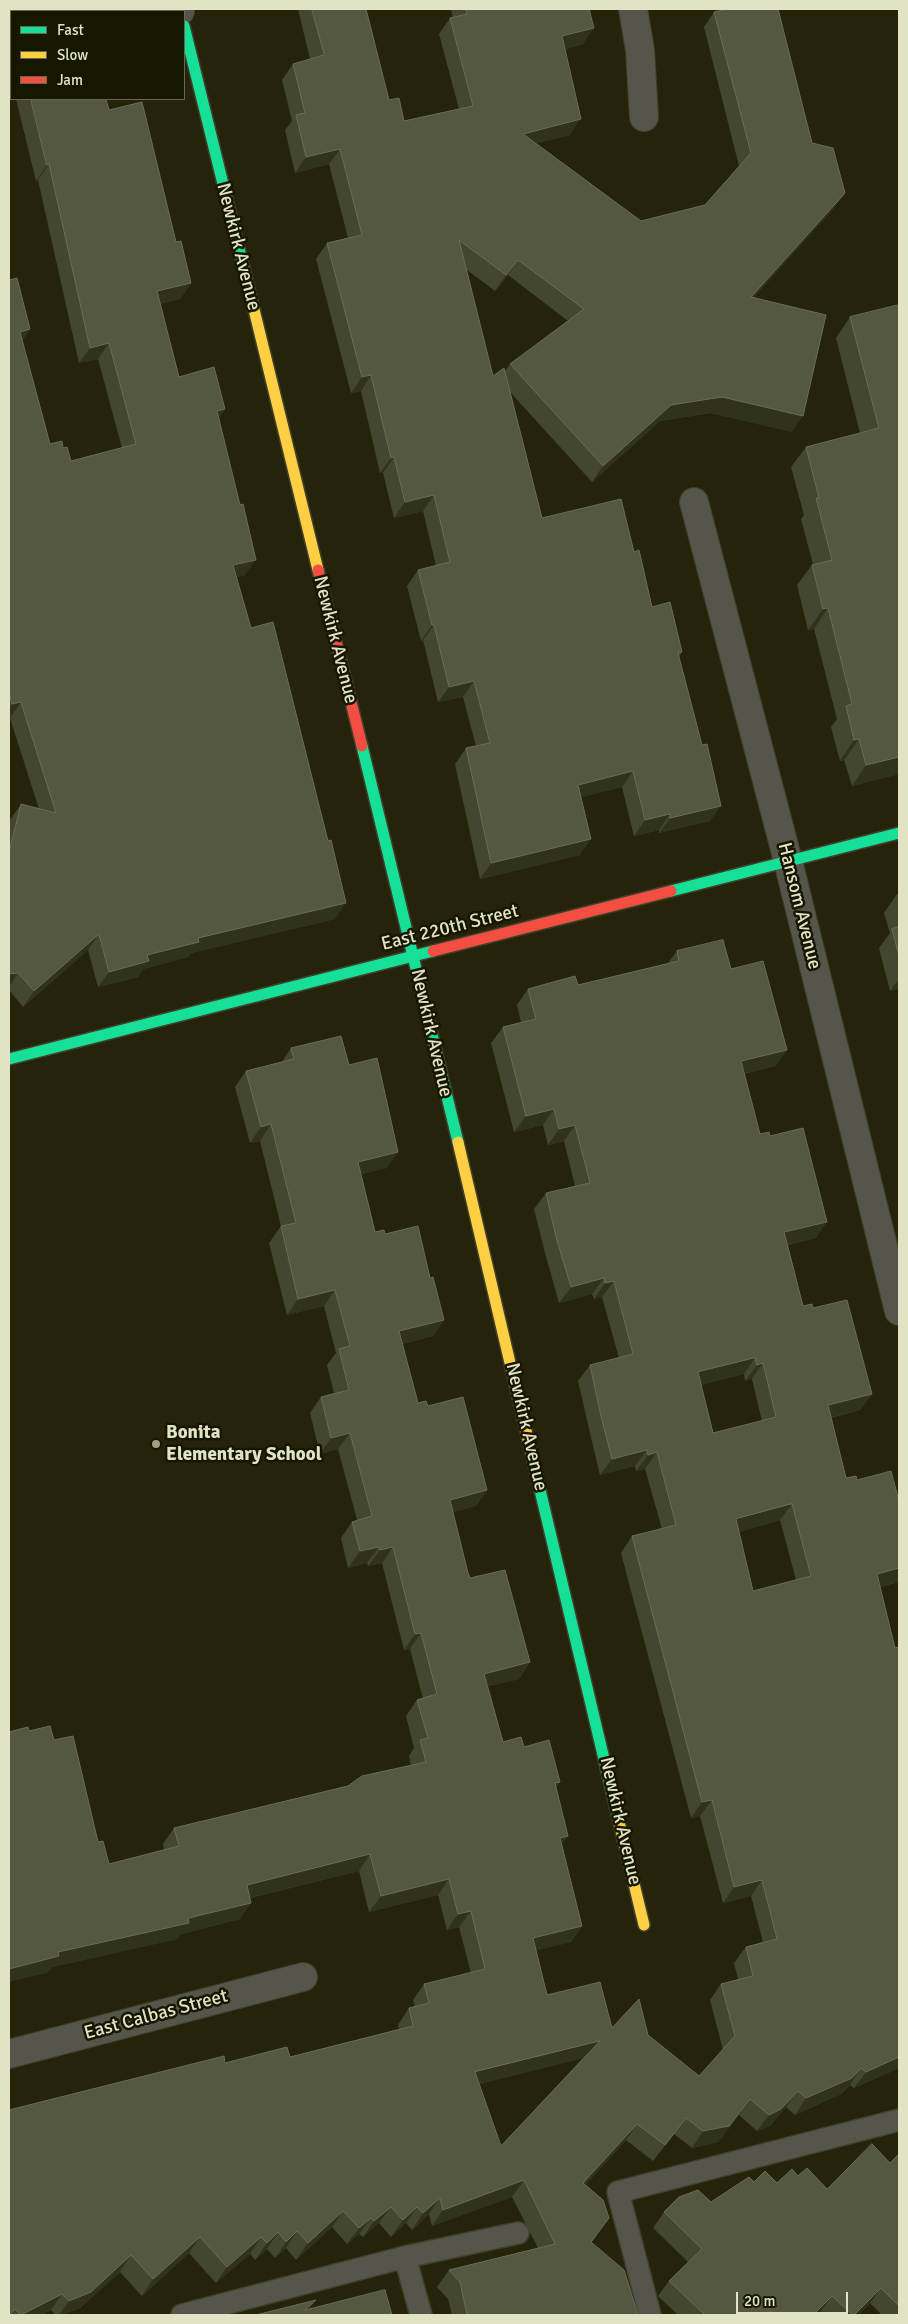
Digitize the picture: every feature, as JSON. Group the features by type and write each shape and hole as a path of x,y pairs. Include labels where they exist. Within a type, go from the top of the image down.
{"street":[{"path":"633,9 640,50 644,117"},
{"name":"Newkirk Avenue","path":"185,30 413,955 644,1925"},
{"name":"Hansom Avenue","path":"694,502 788,862 899,1311"},
{"name":"East 220th Street","path":"9,1059 899,833"},
{"name":"East Calbas Street","path":"9,2054 303,1977"}],"lane":[{"path":"650,2315 618,2192 899,2120"},
{"path":"183,2315 405,2257 518,2233"},
{"path":"405,2257 421,2315"}],"building":[{"path":"9,9 119,9 10,10 9,44"},
{"path":"312,9 366,9 389,100 399,98 404,121 473,106 450,18 467,14 466,9 589,9 594,28 562,36 581,119 523,134 641,221 705,205 751,153 714,12 727,9 778,9 812,143 833,148 845,193 751,297 826,315 803,416 722,397 671,405 603,466 510,364 584,309 518,260 506,275 459,240 493,376 504,368 542,518 621,499 634,552 639,550 652,607 670,602 682,652 678,653 702,745 707,744 721,806 670,818 670,814 645,820 633,771 578,785 591,839 491,863 466,748 490,743 474,681 449,687 418,570 450,562 434,495 405,502 394,457 391,458 371,375 362,377 327,243 362,235 340,149 306,157 296,115 305,113 293,64 324,55"},
{"path":"31,100 106,100 109,110 142,102 176,242 181,241 191,283 157,291 179,377 214,367 225,409 217,411 240,505 243,504 256,560 233,565 251,628 273,622 328,841 331,840 346,903 198,938 199,942 147,955 149,961 109,972 99,934 34,991 18,973 9,974 9,852 21,804 56,813 21,702 12,704 9,692 9,280 17,278 30,329 20,332 50,444 62,441 63,448 67,447 71,461 136,444 109,343 90,348 49,164 47,165"},
{"path":"899,305 899,757 866,765 859,739 854,740 846,706 852,704 828,608 823,609 812,565 832,560 816,498 819,498 806,447 879,428 850,317"},
{"path":"899,927 899,956 892,929"},
{"path":"723,940 731,969 763,961 787,1050 741,1061 760,1134 769,1132 770,1136 803,1128 827,1222 784,1232 803,1306 812,1304 813,1308 847,1300 872,1394 828,1405 846,1478 856,1476 857,1480 891,1471 899,1501 899,1568 877,1574 895,1648 898,1647 899,1651 899,2057 866,2072 861,2068 852,2078 806,2098 798,2091 781,2109 769,2115 750,2099 729,2126 703,2131 686,2118 665,2145 637,2124 583,2183 603,2200 609,2218 591,2242 624,2270 638,2315 467,2315 460,2282 449,2270 555,2244 524,2180 443,2210 440,2198 423,2213 417,2207 403,2220 391,2207 374,2221 371,2218 359,2228 343,2211 308,2243 297,2231 286,2242 278,2232 267,2243 261,2237 227,2267 200,2237 153,2279 131,2255 91,2292 69,2301 62,2294 21,2315 15,2309 9,2315 9,2110 224,2056 225,2063 287,2047 290,2057 413,2026 409,2008 429,2003 424,1984 485,1969 471,1911 458,1914 449,1879 381,1896 370,1854 247,1885 251,1903 188,1918 189,1923 58,1952 59,1956 9,1969 9,1732 28,1727 29,1731 50,1726 54,1740 73,1736 98,1842 103,1841 109,1864 179,1846 174,1828 348,1786 362,1776 426,1762 420,1740 428,1738 417,1700 437,1694 421,1633 415,1634 393,1547 380,1550 379,1547 360,1551 352,1522 372,1516 350,1433 331,1438 321,1397 349,1390 339,1349 350,1346 335,1290 298,1299 281,1226 296,1223 271,1124 261,1127 246,1071 294,1059 291,1048 341,1036 349,1065 377,1058 398,1152 358,1162 375,1232 384,1230 385,1234 418,1226 430,1278 433,1277 444,1320 399,1331 418,1403 426,1401 428,1406 463,1397 487,1490 450,1500 468,1573 470,1578 505,1570 530,1662 484,1674 503,1742 521,1737 524,1747 549,1740 560,1782 555,1783 568,1836 560,1838 582,1926 533,1938 547,1995 600,1982 612,2028 639,1999 648,2035 699,2076 735,2036 721,1984 753,1976 746,1947 777,1939 762,1880 734,1887 712,1800 702,1802 632,1536 676,1525 657,1452 648,1455 647,1450 612,1459 601,1416 590,1365 633,1354 614,1281 605,1283 604,1278 571,1287 556,1237 546,1193 590,1183 575,1125 559,1129 554,1109 526,1116 503,1027 536,1019 528,989 575,976 578,985 679,961 677,951","holes":["755,1358 757,1365 763,1363 776,1417 713,1433 698,1372","792,1504 811,1576 753,1591 736,1519","600,2041 501,2146 475,2072"]},
{"path":"872,2144 890,2163 899,2154 899,2306 881,2288 854,2315 832,2296 813,2315 776,2315 771,2311 767,2315 705,2315 669,2281 702,2249 664,2212 679,2197 698,2190 711,2202 749,2177 754,2182 765,2171 777,2183 792,2169 798,2176 807,2168 827,2189"},
{"path":"385,2290 392,2315 256,2315 316,2300 305,2310"}],"traffic: fast":[{"path":"185,30 246,277"},
{"path":"362,746 458,1142"},
{"path":"671,891 899,833"},
{"path":"9,1059 433,951"},
{"path":"535,1469 619,1822"}],"traffic: slow":[{"path":"246,277 318,570"},
{"path":"458,1142 535,1469"},
{"path":"619,1822 644,1925"}],"traffic: jam":[{"path":"318,570 362,746"},
{"path":"433,951 671,891"}],"place":[{"name":"Bonita Elementary School","path":"156,1444"}]}
